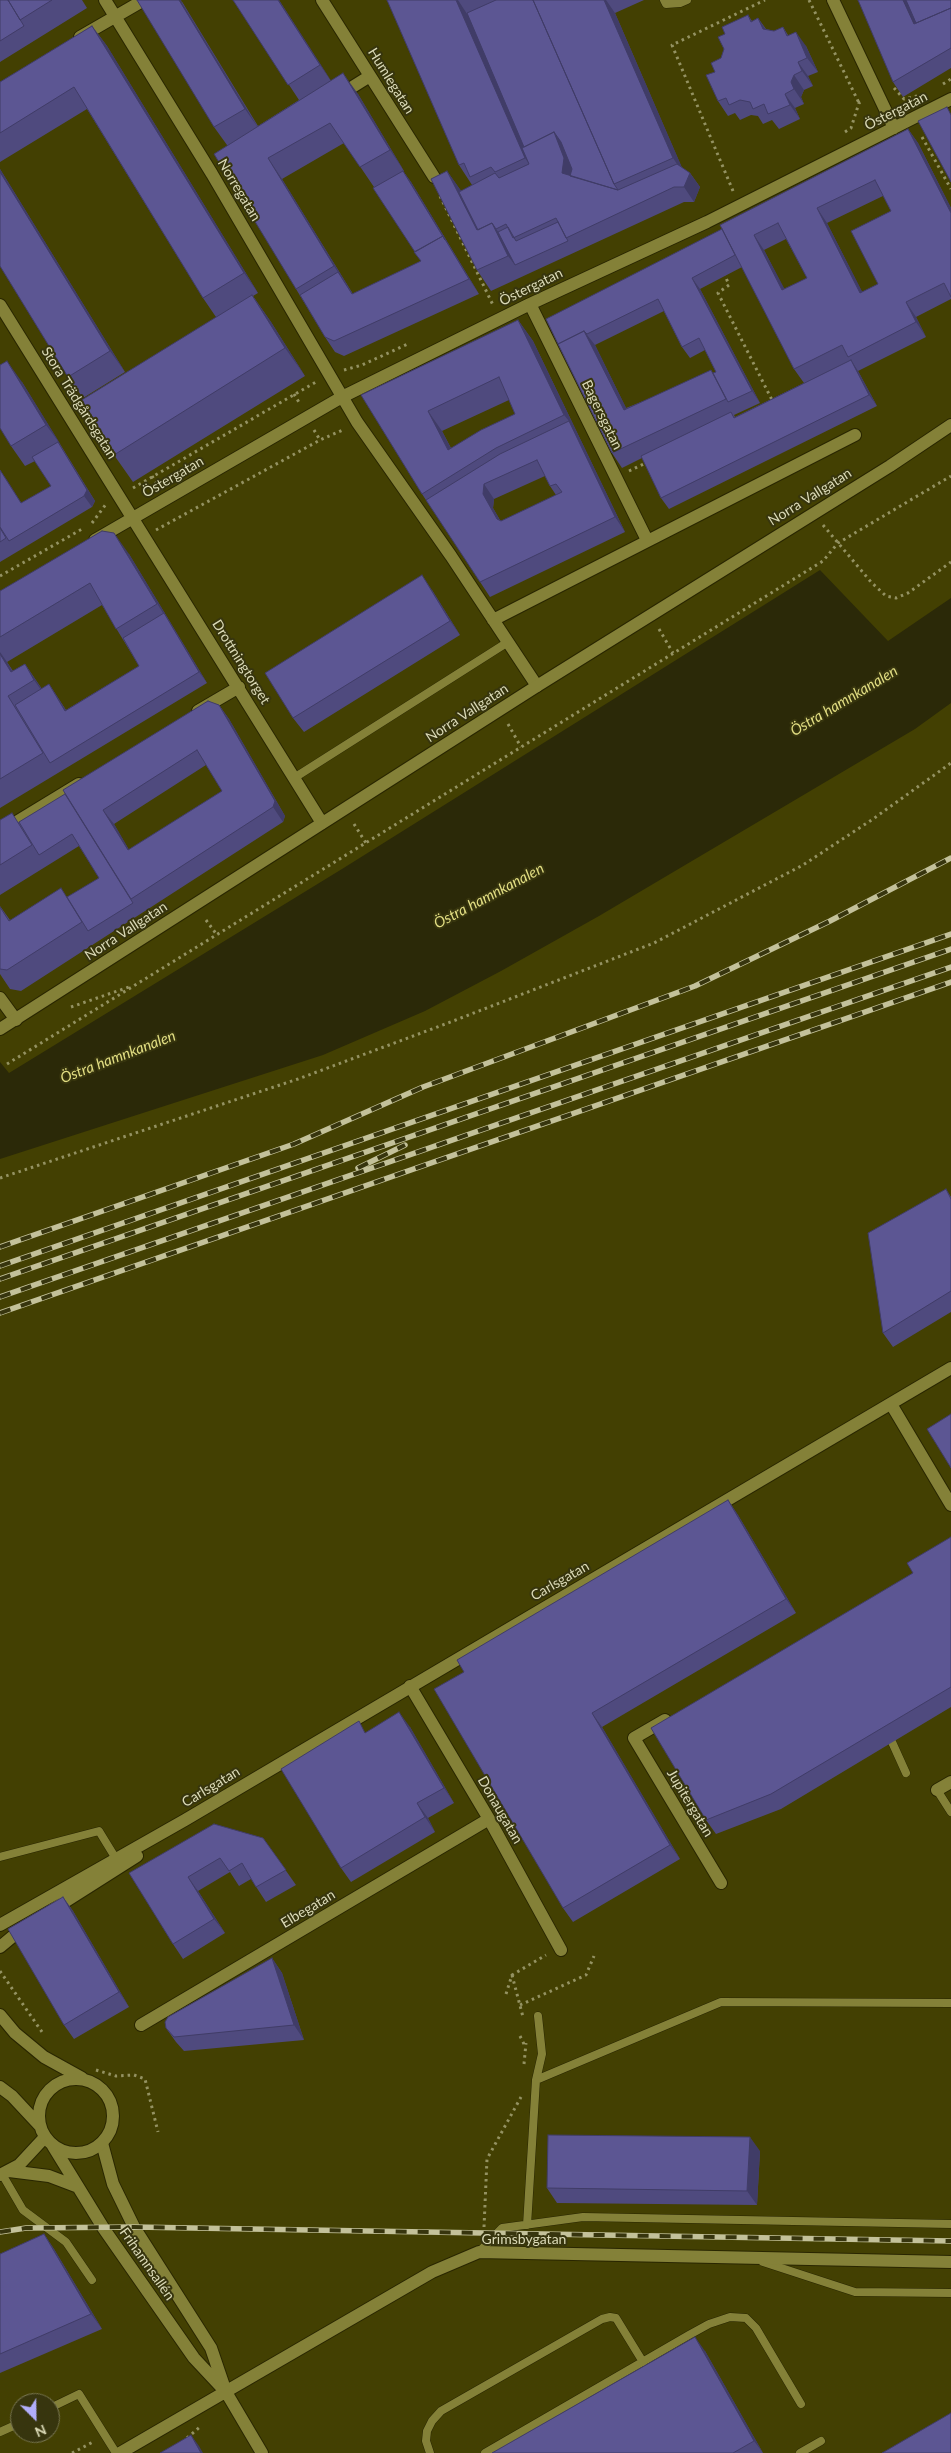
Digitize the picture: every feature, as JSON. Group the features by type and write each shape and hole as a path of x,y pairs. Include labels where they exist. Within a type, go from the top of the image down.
{"street":[{"name":"Norregatan","path":"105,0 216,171 342,397"},
{"path":"66,46 144,0"},
{"name":"Humlegatan","path":"322,0 434,177"},
{"path":"833,0 894,128"},
{"path":"329,102 370,76"},
{"name":"Östergatan","path":"83,547 342,397 530,304 707,222 951,99"},
{"name":"Bagersgatan","path":"530,304 647,540"},
{"name":"Stora Trädgårdsgatan","path":"0,305 133,517"},
{"path":"342,397 357,422 494,620 536,686"},
{"name":"Norra Vallgatan","path":"0,1029 536,686 890,466 951,425"},
{"path":"494,620 855,435"},
{"name":"Drottningtorget","path":"133,517 322,823"},
{"path":"188,718 239,686"},
{"path":"0,832 94,775"},
{"path":"0,998 16,1020"},
{"name":"Carlsgatan","path":"0,1948 21,1929 184,1820 951,1368"},
{"path":"891,1404 951,1505"},
{"name":"Donaugatan","path":"410,1686 489,1819 560,1950"},
{"name":"Jupitergatan","path":"677,1713 634,1738 721,1883"},
{"path":"937,1790 951,1782"},
{"name":"Elbegatan","path":"141,2025 489,1819"},
{"name":"Carlsgatan","path":"0,1925 119,1864"},
{"path":"0,2015 15,2033 44,2057 86,2080 103,2090 112,2107 112,2123 102,2143 91,2150 78,2153 65,2152 46,2136 40,2104 47,2092 57,2084 74,2079 86,2080"},
{"name":"Frihamnsallén","path":"0,2087 12,2096 46,2136 104,2229 194,2358 226,2392"},
{"path":"4,2173 19,2166 46,2136"},
{"name":"Frihamnsallén","path":"102,2143 113,2184 134,2227 211,2348 226,2392 262,2453"},
{"path":"4,2173 49,2176 78,2187"},
{"name":"Grimsbygatan","path":"120,2453 432,2272 479,2252 951,2262"}],"lane":[{"path":"664,0 666,4 680,3 688,0"},
{"path":"294,778 508,642"},
{"path":"892,1742 906,1774"},
{"path":"937,1790 951,1812"},
{"path":"0,1857 100,1831 119,1864"},
{"path":"536,2080 721,2002 951,2003"},
{"path":"527,2224 536,2080 542,2054 538,2016"},
{"path":"4,2173 23,2210 66,2242 92,2280"},
{"path":"479,2252 502,2228 584,2217 951,2224"},
{"path":"750,2257 855,2292 951,2294"},
{"path":"485,2453 709,2324 730,2317 746,2318 756,2328 801,2404"},
{"path":"430,2453 426,2441 427,2431 432,2420 441,2411 602,2319 616,2318 643,2362"},
{"path":"60,2403 79,2394 116,2453"},
{"path":"800,2453 821,2440"}],"path":[{"path":"734,193 672,45 765,0"},
{"path":"809,0 859,103"},
{"path":"922,137 951,189"},
{"path":"434,177 443,206 499,319"},
{"path":"722,271 729,286 718,293 773,402 764,406"},
{"path":"144,536 178,520 320,440 357,422"},
{"path":"616,478 657,458"},
{"path":"7,1064 823,561 838,543 951,476"},
{"path":"824,526 871,582 886,596 896,598 908,593 951,562"},
{"path":"659,629 673,653"},
{"path":"508,724 521,746"},
{"path":"0,1178 298,1079 654,943 770,884 803,865 872,820 951,762"},
{"path":"354,824 366,843"},
{"path":"206,920 216,935"},
{"path":"72,1007 136,984"},
{"path":"506,1994 512,1975 547,1955 560,1950"},
{"path":"520,2005 586,1975 594,1956"},
{"path":"0,1971 44,2036"},
{"path":"512,1975 524,2020"},
{"path":"520,2036 525,2047"},
{"path":"525,2069 526,2040"},
{"path":"88,2067 116,2076 134,2075 145,2079 158,2132"},
{"path":"479,2252 486,2222 487,2159 523,2092"},
{"path":"72,2453 105,2436"}],"water":[{"name":"Östra hamnkanalen","path":"820,570 888,641 951,598 951,703 915,729 599,916 425,1011 323,1055 0,1159 0,1062 9,1073 342,869"}],"building":[{"path":"0,0 8,0 24,26 0,41"},
{"path":"8,0 52,0 20,20"},
{"path":"137,0 179,0 245,109 214,127"},
{"path":"233,0 278,0 320,65 288,85"},
{"path":"387,0 456,0 525,158 495,172 491,167 470,177 464,163 459,165"},
{"path":"496,0 533,0 618,190 570,176 572,169 561,142 554,132 524,147 467,13"},
{"path":"533,0 604,0 673,158 614,184"},
{"path":"858,0 903,0 914,24 951,8 951,48 893,82"},
{"path":"906,0 951,0 951,8 916,23"},
{"path":"748,15 751,22 758,18 763,29 774,31 783,27 787,36 796,32 807,58 798,62 802,71 794,75 791,82 794,89 785,94 790,105 768,114 764,104 753,109 750,102 740,100 729,105 726,98 718,101 706,75 715,72 711,63 721,58 724,49 718,37 725,34 722,27"},
{"path":"92,26 244,273 203,298 74,87 0,133 0,82"},
{"path":"343,73 390,150 360,167 330,123 268,158 334,266 296,289 214,154"},
{"path":"947,107 951,115 951,182 918,121"},
{"path":"908,129 951,213 951,297 944,283 906,302 916,322 848,357 842,345 794,369 720,225","holes":["875,180 891,211 851,231 878,284 860,293 817,208","778,223 807,278 782,290 754,235"]},
{"path":"554,132 564,158 562,173 618,190 677,164 690,173 684,187 674,187 566,238 556,218 513,238 506,224 496,229 492,223 478,230 459,192 495,173 499,178 529,164 522,148"},
{"path":"403,171 443,236 415,252 373,188"},
{"path":"447,171 477,230 492,223 508,256 477,270 431,179"},
{"path":"0,172 110,351 68,377 0,266"},
{"path":"558,222 568,241 515,265 498,232 508,227 516,241"},
{"path":"722,229 735,255 692,278 752,391 728,402 713,373 716,372 699,338 682,347 658,299 587,334 584,331 558,344 546,319"},
{"path":"443,236 469,279 334,341 325,337 300,295 338,272 352,294 421,261 414,252"},
{"path":"252,295 285,348 114,455 80,401"},
{"path":"518,320 564,415 496,448 422,494 361,395","holes":["499,377 515,414 481,430 448,450 428,411"]},
{"path":"584,331 624,410 711,370 726,399 612,453 558,344"},
{"path":"851,360 869,395 661,498 641,456 731,412 734,418"},
{"path":"7,361 46,425 11,446 0,428 0,365"},
{"path":"569,421 615,517 480,582 426,500 500,454","holes":["537,460 550,486 556,484 562,492 501,521 497,519 483,494 484,484"]},
{"path":"58,442 87,490 84,496 9,541 0,527 0,470 21,503 51,486 32,457"},
{"path":"0,528 6,538 0,542"},
{"path":"102,531 114,533 157,604 116,629 90,583 0,637 0,591"},
{"path":"422,575 450,621 293,718 265,673"},
{"path":"164,613 199,672 50,763 15,705 49,684 65,711 139,666 123,638"},
{"path":"0,654 11,672 25,664 34,680 8,696 43,753 0,779"},
{"path":"208,701 219,705 275,801 273,807 131,899 63,790","holes":["197,750 222,791 128,850 103,810"]},
{"path":"65,794 133,903 88,931 67,897 99,878 72,834 39,855 19,822"},
{"path":"12,813 32,845 0,865 0,820"},
{"path":"61,888 82,922 7,970 0,969 0,907 9,921"},
{"path":"946,1189 951,1199 951,1291 883,1333 868,1233"},
{"path":"951,1414 951,1468 927,1429"},
{"path":"728,1500 786,1599 592,1713 670,1845 563,1908 434,1689 464,1672 457,1660"},
{"path":"951,1537 951,1687 771,1794 706,1820 651,1728 913,1573 907,1563"},
{"path":"399,1712 444,1788 417,1803 425,1817 341,1868 281,1769 359,1721 365,1733"},
{"path":"214,1824 263,1838 286,1870 256,1887 242,1863 229,1871 220,1858 188,1877 214,1919 173,1944 129,1873"},
{"path":"63,1897 119,1992 64,2025 8,1929"},
{"path":"272,1958 294,2025 174,2037 166,2028 165,2022 168,2017"},
{"path":"548,2135 750,2137 747,2191 547,2188"},
{"path":"44,2234 91,2314 0,2354 0,2254"},
{"path":"695,2337 754,2441 733,2453 492,2453"},
{"path":"951,2413 951,2453 882,2453"},
{"path":"191,2435 201,2453 160,2453"}],"railway":[{"path":"0,1247 294,1144 423,1087 695,986 830,921 951,858"},
{"path":"0,1266 951,934"},
{"path":"0,1279 951,949"},
{"path":"0,1297 951,967"},
{"path":"0,1313 951,982"},
{"path":"358,1168 405,1145"},
{"path":"0,2232 26,2228 134,2227 951,2241"}]}
